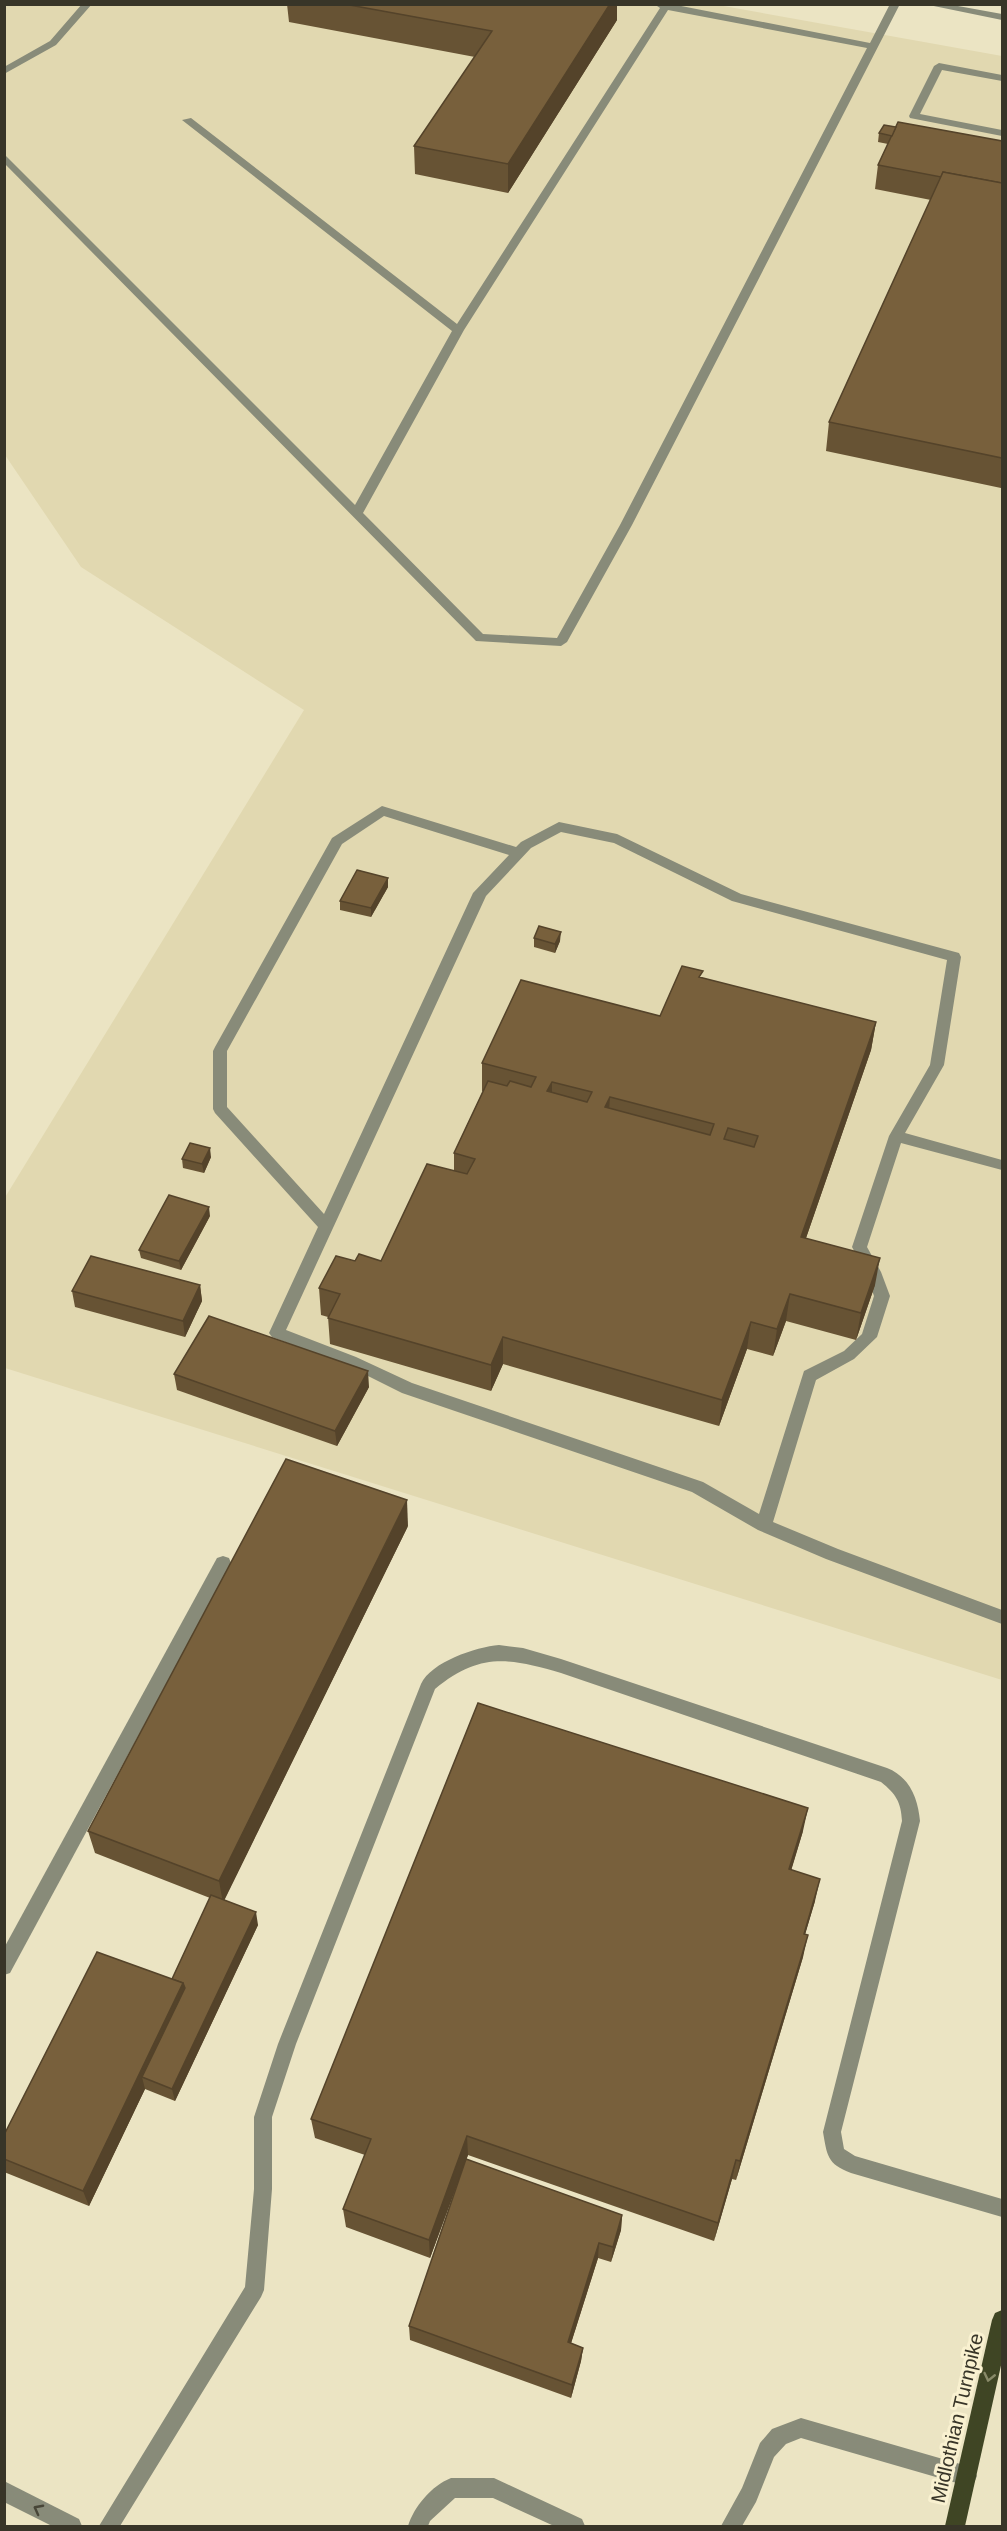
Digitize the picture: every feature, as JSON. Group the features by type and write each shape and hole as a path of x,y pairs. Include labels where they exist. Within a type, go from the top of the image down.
{"main road":[{"name":"Midlothian Turnpike","path":"955,2526 1002,2320"}],"street":[{"path":"4,71 53,43 88,4"},
{"path":"4,157 480,638 561,642 626,525 895,4"},
{"path":"928,4 1002,17"},
{"path":"356,515 459,330 662,5 873,46"},
{"path":"1002,78 939,66 914,116 1002,133"},
{"path":"187,120 459,330"},
{"path":"326,1226 220,1109 220,1051 337,841 382,811 519,853"},
{"path":"764,1525 809,1376 849,1355 869,1337 882,1296 873,1272 859,1247 896,1136 937,1065 954,957 737,898 617,839 559,827 526,845 480,893 277,1333 351,1361 407,1388 697,1487 764,1525 832,1554 1002,1617"},
{"path":"896,1136 1002,1164"},
{"path":"4,1967 223,1563"},
{"path":"109,2526 254,2290 263,2189 263,2117 287,2044 429,1684 442,1672 482,1654 509,1652 561,1666 887,1776 903,1789 909,1800 911,1821 832,2132 837,2154 851,2164 1002,2208"},
{"path":"731,2526 749,2495 767,2450 779,2436 801,2428 967,2476"},
{"path":"418,2526 423,2514 452,2488 494,2488 575,2526"},
{"path":"4,2491 72,2526"}],"shaded area":[{"path":"5,5 718,5 1002,56 1002,1680 5,1368 4,1199 304,710 81,567 5,455"}],"building":[{"path":"344,4 610,4 508,164 414,146 492,31"},
{"path":"898,122 1002,141 1002,183 943,172 941,177 878,165"},
{"path":"884,125 896,127 892,136 879,133"},
{"path":"943,172 1002,183 1002,458 829,422"},
{"path":"357,870 388,878 371,908 340,901"},
{"path":"539,926 561,932 555,944 534,938"},
{"path":"682,966 703,971 699,977 876,1022 801,1237 880,1258 861,1313 790,1294 777,1329 751,1322 722,1400 503,1337 491,1365 328,1318 340,1294 319,1288 336,1256 355,1261 359,1254 381,1261 427,1164 467,1174 475,1159 454,1153 488,1081 507,1086 510,1081 531,1087 536,1077 482,1063 521,980 660,1016","holes":["552,1082 592,1092 587,1102 547,1091","610,1097 714,1124 710,1135 605,1107","728,1128 758,1136 754,1147 724,1139"]},
{"path":"190,1143 210,1148 202,1164 182,1159"},
{"path":"169,1195 209,1207 179,1261 139,1250"},
{"path":"91,1256 200,1285 183,1321 72,1291"},
{"path":"209,1316 368,1371 335,1431 174,1374"},
{"path":"286,1459 407,1500 219,1881 88,1831"},
{"path":"478,1703 808,1808 789,1869 820,1879 804,1934 808,1935 740,2161 736,2160 718,2223 467,2136 429,2240 343,2209 371,2139 311,2119"},
{"path":"211,1895 256,1912 172,2089 142,2077 185,1988 183,1983 172,1979"},
{"path":"97,1952 183,1983 83,2191 4,2159 4,2135"},
{"path":"466,2159 622,2215 613,2247 599,2243 568,2342 583,2348 572,2385 409,2326"}]}
